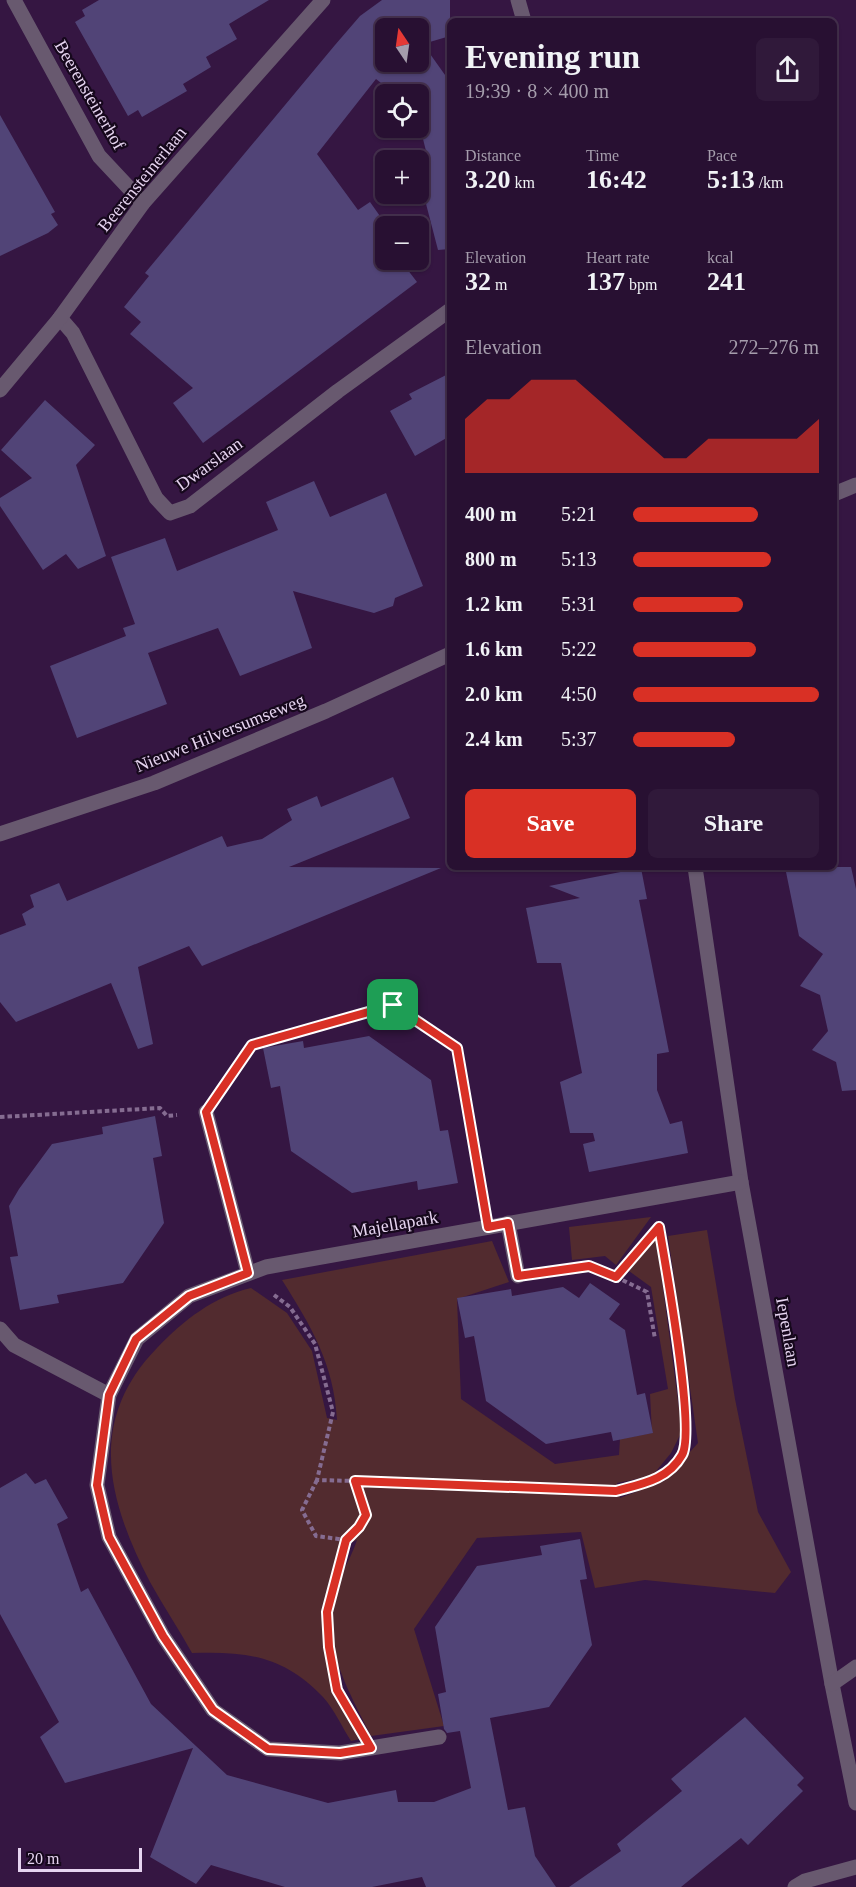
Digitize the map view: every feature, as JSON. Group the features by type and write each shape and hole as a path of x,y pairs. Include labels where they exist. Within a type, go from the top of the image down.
{"street":[{"name":"Beerensteinerhof","path":"14,0 99,156 143,203"},
{"name":"Beerensteinerlaan","path":"0,390 60,318 143,203 323,0"},
{"path":"518,0 523,18"},
{"name":"Dwarslaan","path":"60,318 73,333 156,498 170,513 190,506 339,391 447,312"},
{"path":"837,493 856,485"},
{"name":"Nieuwe Hilversumseweg","path":"0,834 154,783 326,711 447,655"},
{"name":"Iepenlaan","path":"695,870 741,1182 832,1684 856,1803"},
{"path":"206,1112 248,1273"},
{"name":"Majellapark","path":"439,1737 340,1753 268,1749 213,1710 163,1636 109,1537 97,1485 109,1395 136,1339 189,1296 266,1266 741,1182"},
{"path":"508,1223 518,1276"},
{"path":"0,1329 14,1345 109,1395"},
{"path":"832,1684 856,1667"},
{"path":"795,1887 805,1881 856,1867"}],"path":[{"path":"0,1117 160,1108 167,1116 206,1112 252,1045 393,1005 457,1048 488,1227"},
{"path":"317,1480 616,1491 658,1480 683,1454 686,1438 685,1407 659,1227 616,1277"},
{"path":"518,1276 589,1266 616,1277 647,1292 655,1340"},
{"path":"248,1273 290,1307 315,1344 333,1412 317,1480 302,1510 316,1536 346,1540"},
{"path":"355,1481 366,1515 359,1527 346,1540 328,1597 329,1647 337,1690 371,1748"}],"shaded area":[{"path":"651,1217 616,1265 605,1256 572,1260 569,1227"},
{"path":"707,1230 735,1399 758,1512 791,1572 775,1593 645,1580 595,1588 581,1532 477,1538 414,1629 444,1726 371,1736 342,1675 332,1642 331,1608 335,1590 357,1540 338,1548 323,1625 325,1651 333,1690 360,1739 351,1741 323,1697 294,1673 279,1665 247,1655 192,1653 135,1552 123,1522 115,1492 111,1462 113,1433 120,1404 135,1376 157,1348 178,1328 200,1311 224,1297 251,1288 287,1313 312,1351 327,1418 337,1420 335,1400 326,1363 302,1313 282,1280 492,1241 509,1282 457,1299 461,1399 555,1464 619,1455 620,1439 652,1433 650,1394 668,1389 651,1287 629,1271 656,1235 682,1431 671,1453 652,1476 617,1483 620,1498 664,1481 698,1443 668,1236"}],"building":[{"path":"99,0 269,0 229,24 237,39 206,57 211,67 183,84 187,91 142,117 138,110 128,116 75,22 85,16 82,10"},
{"path":"382,0 450,0 447,37 429,42 429,18 375,18 375,72 429,72 429,52 447,78 447,249 438,250 426,204 429,204 429,150 426,150 423,138 429,138 429,84 382,84 376,79 317,154 358,210 370,202 380,216 375,216 375,270 408,270 417,282 203,443 173,403 193,388 130,334 141,322 124,307 149,276 145,273 360,16"},
{"path":"0,115 55,212 51,214 58,225 48,233 0,256"},
{"path":"447,375 447,438 415,456 390,411 412,399 409,394"},
{"path":"45,400 95,445 76,465 106,556 78,569 66,554 43,570 0,506 0,498 32,478 1,450"},
{"path":"314,481 330,517 386,493 423,586 395,598 393,606 374,613 293,591 312,648 240,676 218,628 148,653 167,704 77,738 50,666 126,636 123,628 135,624 111,557 165,538 177,571 278,530 266,502"},
{"path":"393,777 410,818 289,867 441,868 202,966 189,946 138,967 153,1044 138,1049 111,983 16,1022 0,1002 0,935 26,925 22,914 34,907 30,895 59,883 67,901 222,836 227,847 262,839 292,820 287,809 317,796 321,807"},
{"path":"837,867 851,867 856,889 856,1090 842,1091 836,1062 812,1050 828,1031 820,995 800,986 823,954 799,936 786,870 837,870"},
{"path":"631,870 641,870 647,899 639,900 669,1052 657,1054 657,1090 670,1124 682,1121 688,1153 589,1172 583,1144 595,1141 593,1133 570,1133 560,1082 582,1073 561,963 537,963 526,908 580,898 549,886"},
{"path":"369,1036 431,1080 440,1131 448,1130 458,1183 418,1190 417,1181 352,1193 291,1151 280,1086 271,1088 263,1048 303,1041 304,1048"},
{"path":"155,1116 162,1156 153,1158 164,1223 123,1283 57,1295 59,1303 20,1310 10,1257 18,1256 9,1206 19,1189 52,1144 103,1134 102,1127"},
{"path":"590,1283 620,1304 609,1319 625,1330 637,1395 645,1393 653,1433 613,1441 611,1432 546,1444 486,1401 474,1336 465,1338 457,1298 511,1289 512,1296 563,1287 579,1298"},
{"path":"26,1473 35,1484 46,1479 68,1518 57,1524 81,1592 88,1588 151,1704 227,1775 328,1803 396,1790 398,1802 434,1802 471,1788 460,1731 447,1733 444,1729 438,1694 446,1692 435,1627 477,1566 542,1555 540,1546 580,1539 587,1579 580,1580 592,1645 549,1707 490,1718 508,1810 525,1807 535,1856 556,1887 426,1887 422,1877 372,1887 285,1887 211,1865 196,1884 150,1857 193,1748 65,1783 40,1737 59,1722 0,1614 0,1488"},
{"path":"745,1717 804,1778 797,1785 803,1791 748,1845 741,1838 681,1887 569,1887 621,1851 617,1844 682,1791 671,1779"}],"route":[{"path":"393,1005 457,1048 488,1227 508,1223 518,1276 589,1266 616,1277 659,1227 685,1407 686,1438 683,1454 658,1480 616,1491 355,1481 366,1515 359,1527 346,1540 328,1597 329,1647 337,1690 371,1748 340,1753 268,1749 213,1710 163,1636 109,1537 97,1485 109,1395 136,1339 189,1296 248,1273 206,1112 252,1045 393,1005"}]}
